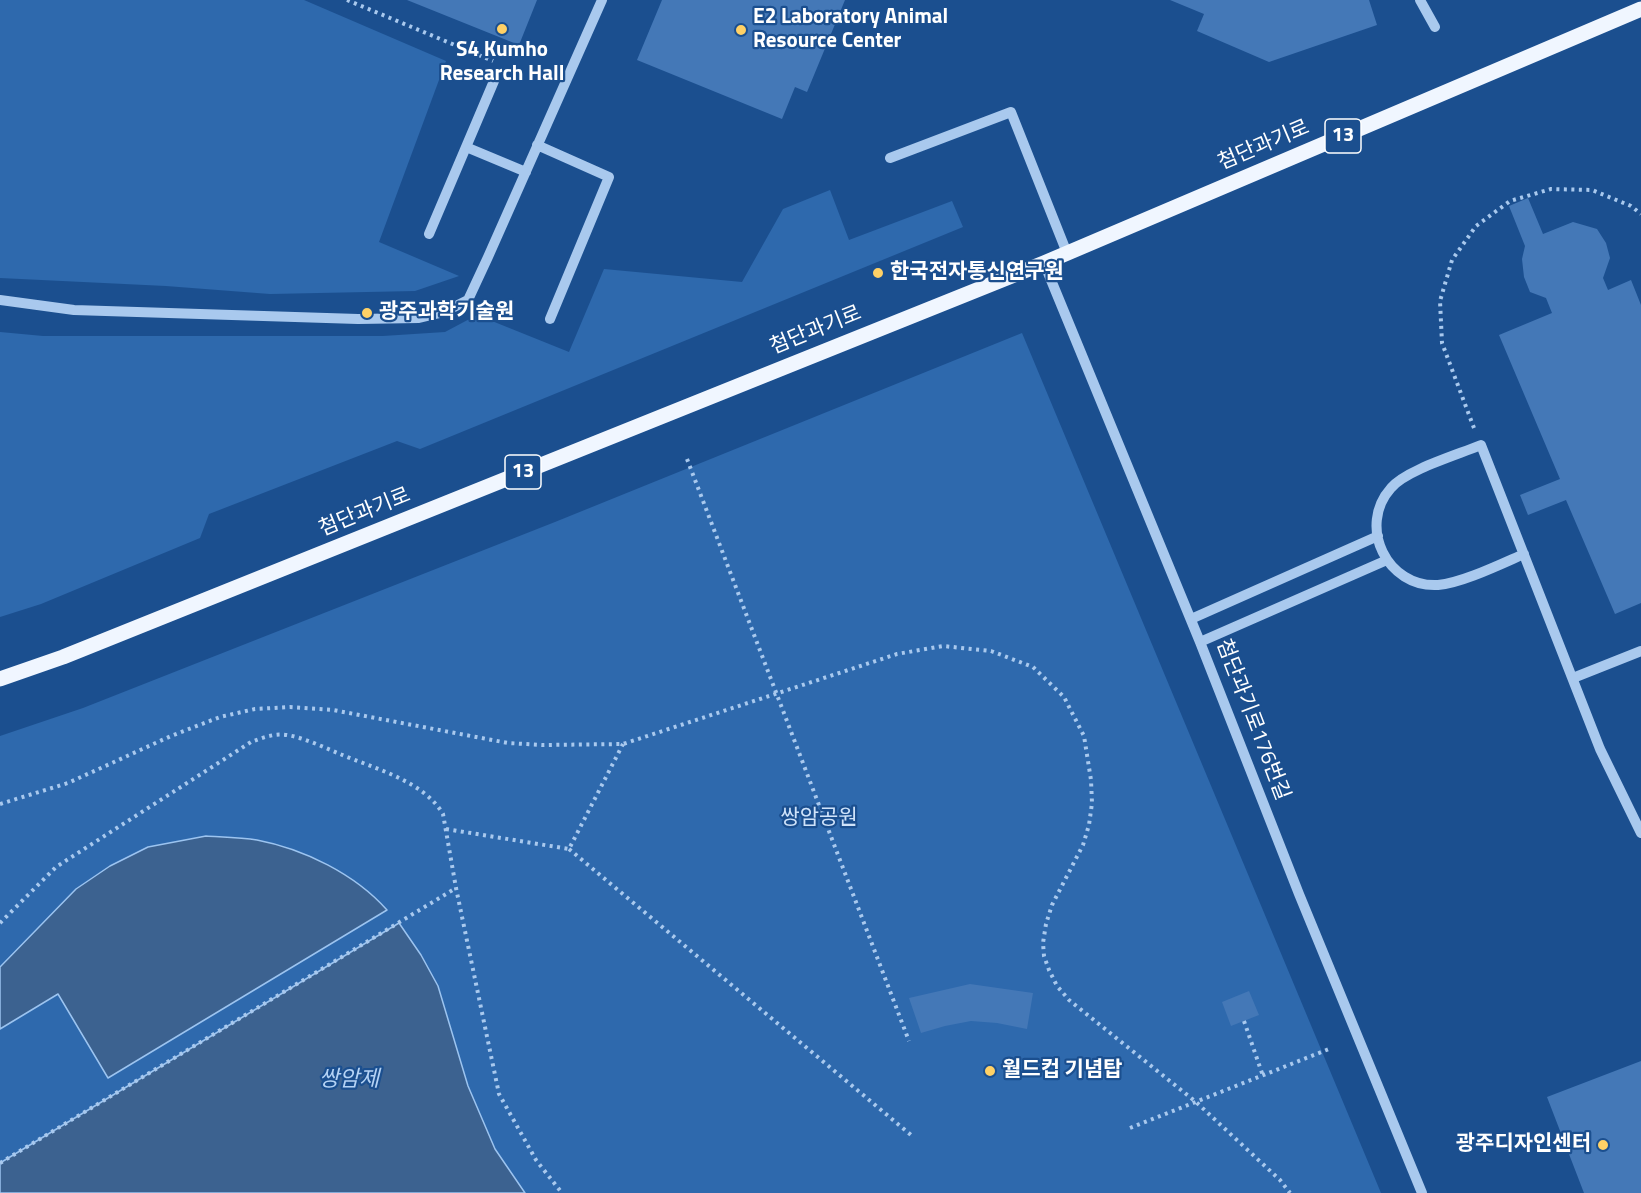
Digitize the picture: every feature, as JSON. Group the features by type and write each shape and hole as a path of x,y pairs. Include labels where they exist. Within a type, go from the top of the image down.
{"main road":[{"name":"첨단과기로","path":"0,679 63,657 1067,253 1641,9"}],"street":[{"path":"0,300 74,310 358,319 419,318 444,312 468,300 602,0"},
{"path":"1420,0 1435,27"},
{"path":"429,234 494,81"},
{"path":"890,158 1011,112 1067,253"},
{"path":"537,145 609,177 549,319"},
{"path":"466,147 526,172"},
{"name":"첨단과기로176번길","path":"1044,262 1191,619 1299,894 1422,1193"},
{"path":"1524,554 1456,581 1437,585 1418,583 1400,574 1387,560 1378,543 1376,524 1380,505 1390,488 1405,476 1481,445 1524,554 1600,749 1641,833"},
{"path":"1191,619 1378,536"},
{"path":"1200,642 1387,560"},
{"path":"1572,678 1641,651"}],"path":[{"path":"347,0 501,64 494,81"},
{"path":"1481,445 1442,343 1440,301 1452,260 1476,226 1510,201 1551,189 1592,190 1631,206 1641,214"},
{"path":"687,459 909,1041"},
{"path":"0,804 68,783 171,736 220,717 255,710 290,707 333,710 508,742 542,745 623,744 897,654 943,646 991,651 1033,667 1064,697 1084,736 1091,780 1092,803 1089,825 1083,845 1052,905 1043,943 1044,956 1057,986 1069,1000 1196,1102 1280,1180 1290,1193"},
{"path":"0,923 56,867 251,742 267,736 285,735 304,739 402,779 438,805 443,814 499,1094 536,1160 562,1193"},
{"path":"569,849 623,744"},
{"path":"446,829 569,849 911,1135"},
{"path":"0,1163 456,888"},
{"path":"1244,1021 1263,1076"},
{"path":"1130,1128 1329,1049"}],"green space":[{"path":"0,0 304,0 446,61 379,242 459,276 415,291 270,294 166,286 0,278"},
{"path":"830,190 849,240 952,201 963,227 420,449 397,441 209,514 200,538 41,604 0,617 0,332 43,336 383,336 445,332 477,315 569,352 604,269 742,282 783,209"},
{"name":"쌍암공원","path":"1022,333 1381,1193 0,1193 0,736 83,708 555,522"}],"water":[{"path":"206,836 257,840 293,850 344,874 360,885 387,910 108,1078 58,994 0,1029 0,967 76,889 110,866 148,847"},
{"name":"쌍암제","path":"399,923 421,955 438,986 468,1086 495,1149 525,1193 0,1193 0,1163"}],"building":[{"name":"S4 Kumho Research Hall","path":"407,0 537,0 519,45"},
{"name":"E2 Laboratory Animal Resource Center","path":"662,0 845,0 807,92 795,87 782,119 637,60"},
{"path":"1170,0 1369,0 1377,25 1269,62 1197,31 1204,14"},
{"path":"1528,198 1543,234 1573,222 1597,229 1606,243 1610,258 1603,278 1608,290 1631,280 1641,305 1641,603 1615,614 1566,500 1528,515 1520,495 1560,479 1499,335 1552,313 1546,298 1530,292 1524,277 1522,259 1525,246 1509,206"},
{"path":"970,984 1033,993 1027,1029 971,1021 921,1033 909,998"},
{"path":"1249,991 1259,1015 1231,1026 1222,1002"},
{"name":"광주디자인센터","path":"1641,1061 1641,1193 1584,1193 1547,1097"}],"place":[{"name":"S4 Kumho Research Hall","path":"502,29"},
{"name":"E2 Laboratory Animal Resource Center","path":"741,30"},
{"name":"한국전자통신연구원","path":"878,273"},
{"name":"광주과학기술원","path":"367,313"},
{"name":"월드컵 기념탑","path":"990,1071"},
{"name":"광주디자인센터","path":"1603,1145"}]}
